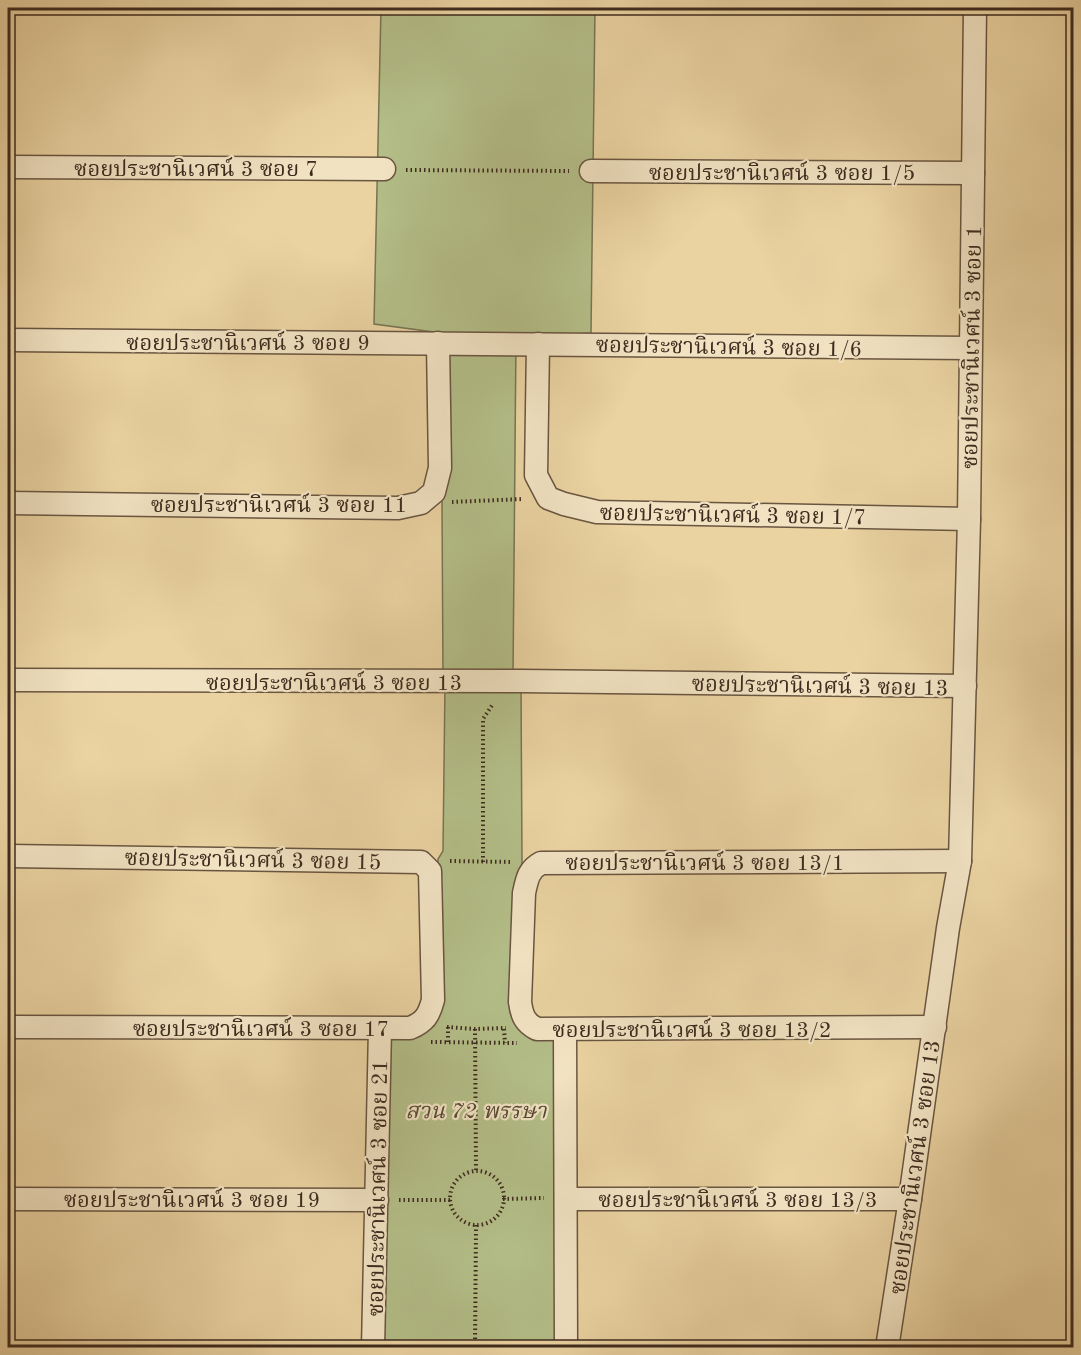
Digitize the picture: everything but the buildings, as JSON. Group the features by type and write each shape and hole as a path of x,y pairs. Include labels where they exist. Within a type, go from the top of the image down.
{"street":[{"name":"ซอยประชานิเวศน์ 3 ซอย 1","path":"965,686 975,8"},
{"name":"ซอยประชานิเวศน์ 3 ซอย 7","path":"8,167 384,170"},
{"name":"ซอยประชานิเวศน์ 3 ซอย 1/5","path":"591,171 973,172"},
{"name":"ซอยประชานิเวศน์ 3 ซอย 9","path":"8,340 488,344"},
{"name":"ซอยประชานิเวศน์ 3 ซอย 11","path":"8,503 398,508 422,503 434,492 440,468 438,343"},
{"name":"ซอยประชานิเวศน์ 3 ซอย 1/6","path":"488,344 970,348"},
{"path":"538,344 536,475 548,498"},
{"name":"ซอยประชานิเวศน์ 3 ซอย 1/7","path":"548,498 597,512 969,519"},
{"name":"ซอยประชานิเวศน์ 3 ซอย 13","path":"8,680 521,681 965,686 960,861 948,928 887,1347"},
{"name":"ซอยประชานิเวศน์ 3 ซอย 15","path":"8,856 421,862 430,871 431,935"},
{"name":"ซอยประชานิเวศน์ 3 ซอย 13/1","path":"522,948 527,877 532,868 541,863 960,861"},
{"name":"ซอยประชานิเวศน์ 3 ซอย 17","path":"8,1027 410,1028 422,1023 430,1011 433,1000 431,935"},
{"name":"ซอยประชานิเวศน์ 3 ซอย 13/2","path":"522,948 520,1002 522,1013 527,1024 537,1029 935,1027"},
{"name":"ซอยประชานิเวศน์ 3 ซอย 21","path":"373,1347 384,1199 380,1029"},
{"path":"565,1030 566,1347"},
{"name":"ซอยประชานิเวศน์ 3 ซอย 19","path":"8,1199 384,1199"},
{"name":"ซอยประชานิเวศน์ 3 ซอย 13/3","path":"566,1199 910,1199"}],"path":[{"path":"384,170 591,171"},
{"path":"422,503 548,498"},
{"path":"483,862 483,719 493,704 502,697"},
{"path":"445,860 514,862"},
{"path":"441,1026 475,1029 511,1028"},
{"path":"475,1029 476,1171"},
{"path":"428,1042 526,1043"},
{"path":"476,1171 493,1176 499,1183 503,1199 497,1215 490,1221 476,1224 464,1221 457,1216 450,1200 454,1183 468,1173 476,1171"},
{"path":"384,1199 450,1200"},
{"path":"503,1199 566,1199"},
{"path":"399,1200 399,1211"},
{"path":"475,1347 476,1224"}],"green space":[{"path":"381,8 595,8 591,333 516,338 513,675 443,675 441,333 374,324"},
{"name":"สวน 72 พรรษา","path":"445,684 521,684 522,861 519,1028 570,1027 566,1347 384,1348 385,1028 434,1026 438,859 443,851"}]}
